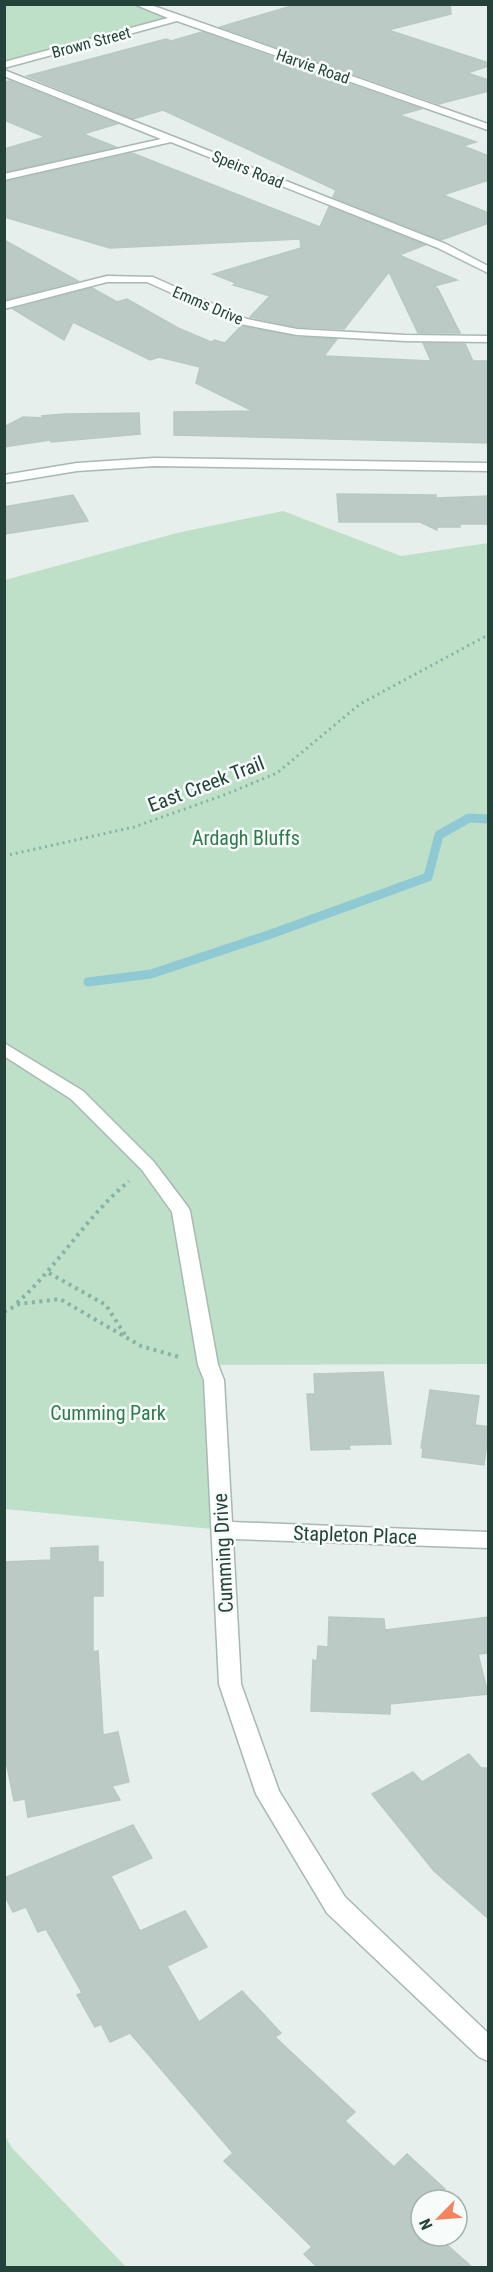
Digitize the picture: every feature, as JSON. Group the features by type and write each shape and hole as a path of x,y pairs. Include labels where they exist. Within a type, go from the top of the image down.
{"street":[{"name":"Harvie Road","path":"138,4 489,127"},
{"name":"Brown Street","path":"4,65 177,18"},
{"name":"Speirs Road","path":"4,73 442,246 489,270"},
{"path":"4,177 172,139"},
{"name":"Emms Drive","path":"4,306 107,279 149,279 244,322 297,332 405,338 489,339"},
{"path":"4,479 77,467 154,462 489,467"},
{"name":"Cumming Drive","path":"4,1048 77,1095 148,1166 181,1211 208,1365 214,1380 230,1684 268,1794 336,1905 489,2049"},
{"name":"Stapleton Place","path":"222,1530 489,1540"}],"path":[{"name":"East Creek Trail","path":"4,856 134,827 224,795 277,773 360,704 489,635"},
{"path":"4,1311 18,1302 49,1273 113,1192 148,1166"},
{"path":"49,1273 106,1305 126,1337 141,1346"},
{"path":"4,1311 20,1304 60,1299 141,1346 208,1365"}],"green space":[{"path":"4,5 138,5 177,18 5,65"},
{"name":"Ardagh Bluffs","path":"283,511 401,556 488,543 488,1364 208,1365 222,1530 5,1509 5,580 177,533"},
{"path":"5,2136 12,2148 126,2267 5,2267"}],"building":[{"path":"298,4 450,4 451,14 388,30 489,63 489,66 467,73 489,80 489,91 439,104 220,27"},
{"path":"202,32 421,109 399,115 476,142 463,146 489,156 489,180 443,195 489,213 489,223 441,240 333,197 336,190 163,110 133,119 27,76 166,39 171,41"},
{"path":"10,81 117,124 83,134 116,147 4,172 4,149 45,137 4,120 4,82"},
{"path":"132,153 320,227 329,207 425,245 399,255 457,280 434,286 438,289 460,333 418,333 389,272 344,329 297,327 250,317 270,296 233,285 236,283 213,274 301,248 300,239 110,248 4,217 4,182"},
{"path":"4,240 78,281 4,300"},
{"path":"92,288 117,302 127,299 178,328 211,342 214,340 225,343 241,326 297,337 337,339 324,356 431,361 423,343 465,344 473,361 489,361 489,443 174,435 174,412 253,411 196,383 200,367 159,357 150,360 73,322 64,340 13,309"},
{"path":"139,413 140,434 51,442 50,440 4,447 4,427 23,417"},
{"path":"337,494 436,495 436,498 489,496 489,524 460,524 460,527 437,527 437,530 420,522 339,522"},
{"path":"73,495 88,521 4,534 4,507"},
{"path":"383,1372 391,1444 349,1445 350,1449 311,1450 307,1394 315,1394 314,1374"},
{"path":"430,1390 479,1396 475,1425 489,1427 484,1465 422,1457 423,1448 421,1448"},
{"path":"98,1546 98,1562 103,1562 103,1596 93,1596 93,1652 98,1651 103,1735 118,1732 129,1782 112,1786 120,1800 28,1817 25,1799 14,1801 4,1751 4,1562 51,1560 51,1548"},
{"path":"329,1617 384,1619 385,1630 489,1617 489,1653 478,1654 488,1694 390,1704 390,1714 311,1711 313,1660 317,1661 318,1646 328,1647"},
{"path":"469,1754 481,1768 489,1768 489,1919 434,1871 372,1794 413,1772 422,1782"},
{"path":"133,1825 152,1858 111,1876 140,1931 185,1911 207,1947 167,1966 199,2022 242,1991 281,2033 275,2037 355,2112 345,2121 394,2167 407,2154 444,2188 409,2188 409,2248 450,2248 473,2268 318,2268 304,2254 312,2247 224,2161 233,2153 130,2033 110,2042 101,2024 95,2027 77,1995 82,1993 46,1929 38,1932 26,1907 13,1912 4,1894 4,1878"}],"waterway":[{"path":"88,982 151,974 271,934 428,877 439,835 469,818 488,819"}],"park label":[{"name":"Cumming Park","path":"108,1413"}]}
